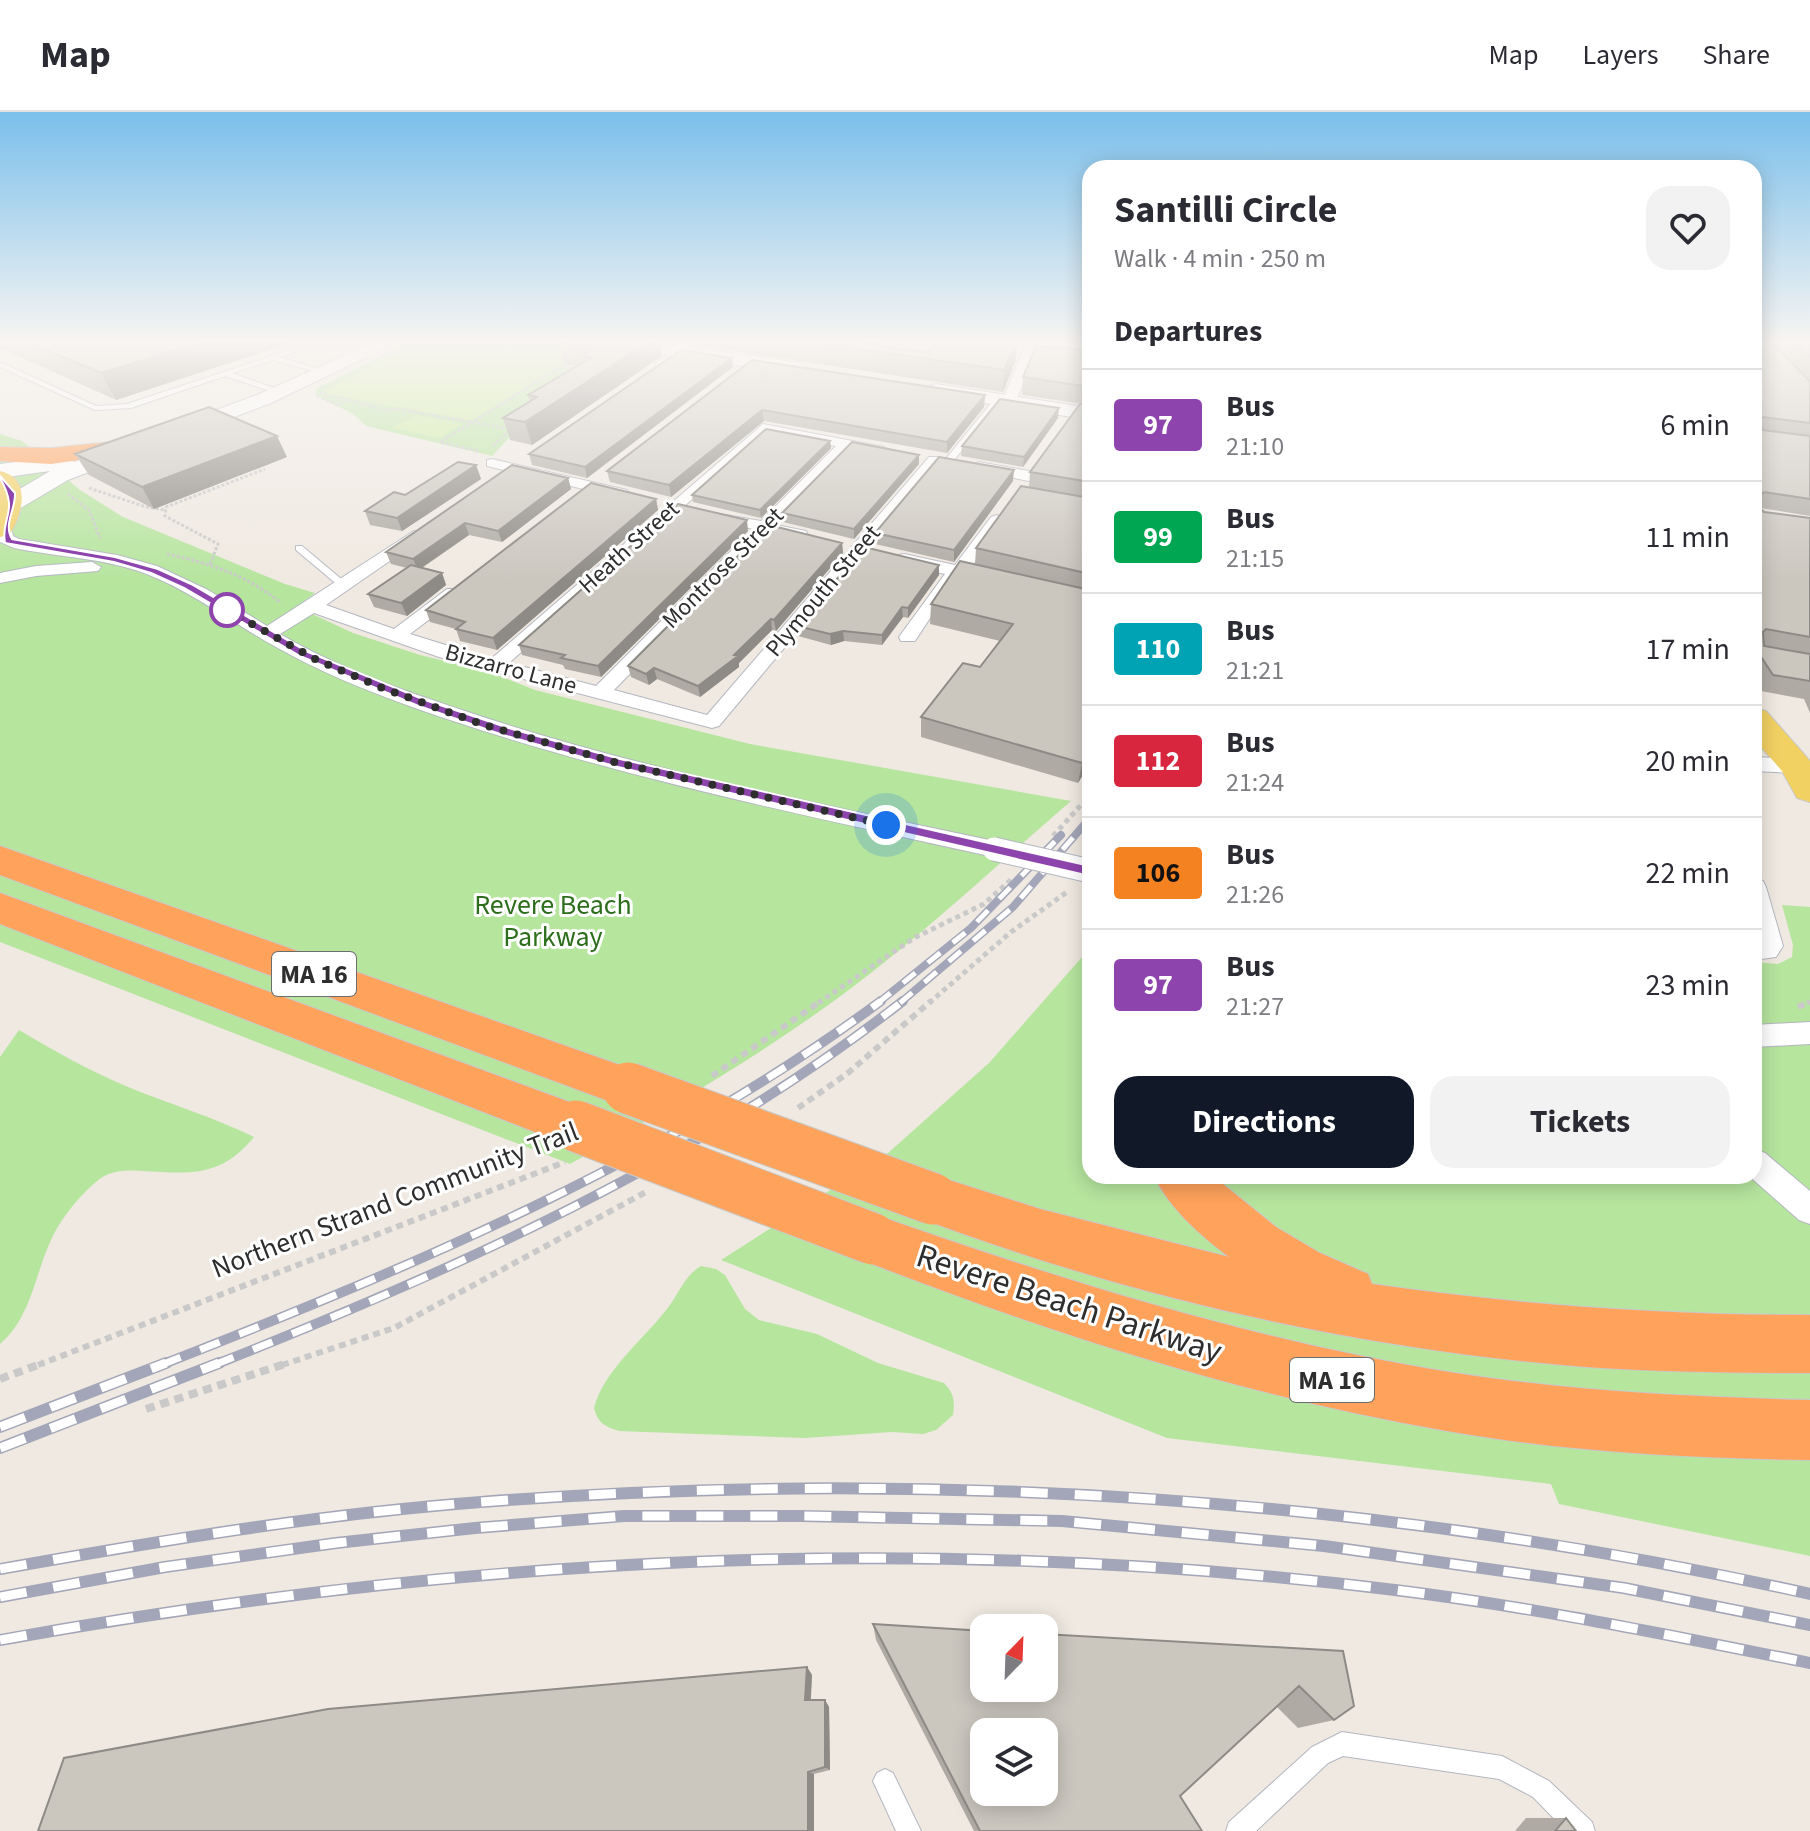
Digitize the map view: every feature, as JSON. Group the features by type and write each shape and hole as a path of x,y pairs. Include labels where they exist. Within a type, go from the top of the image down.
{"highway":[{"path":"0,454 51,456 120,448"},
{"name":"Revere Beach Parkway","path":"0,860 933,1199 1068,1244 1181,1275 1327,1306 1461,1326 1612,1340 1810,1344"},
{"name":"Revere Beach Parkway","path":"0,908 575,1142 873,1239 1012,1291 1141,1333 1281,1370 1426,1399 1573,1418 1717,1428 1810,1430"},
{"path":"1187,1184 1212,1212 1234,1230 1291,1267 1371,1301 1461,1326"}],"main road":[{"path":"5,519 60,475 202,421"},
{"path":"0,471 46,467 159,437"},
{"path":"0,478 9,487 5,519"},
{"path":"1762,727 1805,777"}],"street":[{"name":"Heath Street","path":"496,665 668,504 763,428 846,445"},
{"path":"846,445 1034,470 908,637"},
{"name":"Montrose Street","path":"601,692 846,445"},
{"path":"490,483 531,456"},
{"name":"Plymouth Street","path":"712,722 866,550 927,458"},
{"path":"492,463 633,496"},
{"path":"668,504 819,539"},
{"path":"5,519 5,538 14,543 115,560 163,575 304,654 380,687 519,735 659,773 1082,869"},
{"path":"267,634 429,526"},
{"path":"866,550 1002,582"},
{"path":"0,578 89,567 130,568 163,575"},
{"path":"395,637 472,579"},
{"name":"Bizzarro Lane","path":"312,606 395,637 712,722"},
{"path":"1762,766 1805,777"},
{"path":"1762,1036 1810,1033"},
{"path":"1762,1169 1810,1210"}],"lane":[{"path":"927,458 976,421"},
{"path":"299,548 343,585"},
{"path":"1238,1831 1320,1755 1342,1744 1502,1768 1541,1789 1583,1831"},
{"path":"885,1781 909,1831"}],"path":[{"path":"467,421 510,429"},
{"path":"472,422 440,442 487,452 518,421"},
{"path":"80,487 107,491 146,507 166,510 265,469"},
{"path":"65,493 89,510 96,533 104,541"},
{"path":"166,510 165,516 218,544 210,564"},
{"path":"162,553 210,564 255,582 285,606"},
{"path":"1045,845 1082,804"},
{"path":"702,1083 914,938 984,904 1016,876"},
{"name":"Northern Strand Community Trail","path":"0,1379 575,1142"}],"green space":[{"path":"361,421 525,421 492,456 366,426"},
{"path":"404,421 462,424 440,438 392,428"},
{"name":"Revere Beach Parkway","path":"0,434 22,441 80,490 123,517 285,584 315,593 297,607 353,633 420,655 487,671 535,690 750,744 1071,801 909,942 820,1011 715,1080 570,1164 0,942"},
{"path":"1782,905 1810,907 1810,1556 1559,1504 1551,1484 1167,1438 721,1260 888,1153 989,1063 1082,957 1082,1184 1762,1184 1762,963 1778,964 1792,957 1793,945"},
{"path":"19,1030 114,1081 254,1137 230,1160 204,1170 176,1173 121,1171 106,1175 94,1184 73,1206 55,1232 26,1309 0,1344 0,1057"},
{"path":"701,1266 716,1269 725,1275 745,1309 759,1320 817,1334 878,1363 944,1383 953,1398 953,1415 936,1430 923,1434 892,1432 805,1438 619,1431 606,1425 597,1417 594,1408 606,1381 667,1309 690,1275"}],"building":[{"path":"168,421 242,421 277,436 142,487 75,454"},
{"path":"577,421 647,421 585,467 529,454"},
{"path":"672,421 748,421 669,485 607,471"},
{"path":"827,421 964,421 947,442"},
{"path":"982,421 1050,421 1024,457 962,446"},
{"path":"1067,421 1082,421 1082,481 1030,472"},
{"path":"1762,427 1763,430 1810,436 1810,499 1762,494"},
{"path":"766,429 830,441 760,510 692,495"},
{"path":"852,442 919,455 854,529 782,513"},
{"path":"939,457 1014,470 954,550 875,533"},
{"path":"458,462 476,465 397,518 365,511 394,492 405,495"},
{"path":"512,465 568,478 498,531 465,523 413,559 386,552"},
{"path":"591,483 656,499 493,638 456,629 465,622 426,610"},
{"path":"1021,486 1082,497 1082,572 976,548"},
{"path":"678,504 747,520 598,666 519,645"},
{"path":"1762,510 1810,518 1810,637 1766,629 1763,632 1764,646 1810,654 1810,681 1773,675 1762,658"},
{"path":"769,525 842,543 774,620 771,619 734,655 738,656 698,686 654,668 646,674 628,666"},
{"path":"864,547 939,565 908,608 902,607 882,635 843,631 830,634 797,626"},
{"path":"960,561 1082,588 1082,763 921,717 963,663 980,667 1013,624 931,604"},
{"path":"411,565 442,573 401,603 368,594"},
{"path":"873,1624 970,1630 970,1702 1058,1702 1058,1635 1343,1651 1354,1706 1334,1720 1299,1686 1180,1796 1202,1831 980,1831"},
{"path":"807,1667 805,1700 825,1700 825,1767 808,1772 808,1831 38,1831 64,1758 328,1709"},
{"path":"1566,1818 1576,1831 1555,1831"}],"railway":[{"path":"900,1003 1013,907 1082,827"},
{"path":"878,1003 971,928 1061,835"},
{"path":"161,1365 442,1249 624,1161 798,1059 881,1001"},
{"path":"219,1363 394,1291 572,1208 742,1112 824,1059 903,1001"},
{"path":"0,1427 166,1363"},
{"path":"0,1448 219,1363"},
{"path":"214,1365 219,1363"},
{"path":"0,1569 300,1521 420,1507 647,1492 815,1488 982,1491 1149,1499 1316,1513 1482,1534 1646,1561 1810,1594"},
{"path":"0,1597 165,1567 336,1543 475,1528 624,1516 800,1516 1062,1521 1324,1546 1624,1588 1810,1625"},
{"path":"0,1640 175,1611 349,1589 523,1572 696,1562 869,1558 1043,1562 1218,1572 1395,1590 1551,1613 1810,1663"}],"bus line":[{"name":"97","path":"0,478 11,493 11,504 3,523 5,538 9,541 131,563 154,571 187,586 304,654 421,703 618,763 1082,869"}],"route":[{"path":"227,610 315,659 380,687 484,725 618,763 886,825"}]}
